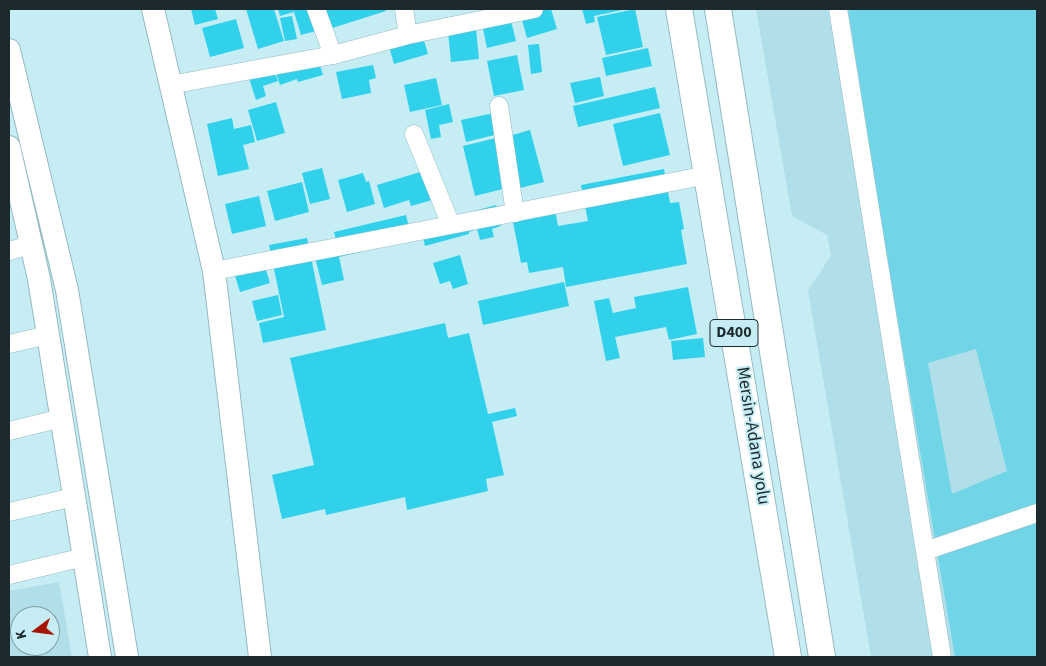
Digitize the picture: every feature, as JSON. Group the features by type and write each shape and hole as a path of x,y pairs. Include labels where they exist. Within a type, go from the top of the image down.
{"highway":[{"name":"Mersin-Adana yolu","path":"680,9 788,657"},
{"name":"Mersin-Adana yolu","path":"718,9 822,657"}],"main road":[{"path":"153,9 214,272 260,657"},
{"path":"9,50 67,290 126,657"},
{"path":"9,147 39,279 100,657"}],"street":[{"path":"316,9 333,55"},
{"path":"404,9 408,35"},
{"path":"170,86 333,55 408,35 534,9"},
{"path":"838,9 942,657"},
{"path":"499,106 514,213"},
{"path":"414,134 451,225"},
{"path":"214,272 708,175"},
{"path":"9,251 31,245"},
{"path":"9,344 48,335"},
{"path":"9,431 62,418"},
{"path":"9,512 74,497"},
{"path":"925,551 1037,513"},
{"path":"9,574 84,557"}],"shaded area":[{"path":"756,9 1037,9 1037,657 871,657 808,291 831,255 827,235 792,216"},
{"path":"848,9 1037,9 1037,657 955,657 885,245","holes":["976,349 1007,471 952,494 928,363"]},
{"path":"59,582 72,657 9,657 9,591"}],"building":[{"path":"191,9 215,9 218,19 195,25"},
{"path":"246,9 274,9 284,41 258,49"},
{"path":"278,9 385,9 386,11 326,30 301,35 294,12 280,16"},
{"path":"519,9 551,9 557,29 527,38"},
{"path":"582,9 622,10 594,16 595,22 586,24"},
{"path":"635,9 643,47 606,55 597,17"},
{"path":"509,13 516,41 487,48 481,19"},
{"path":"292,16 297,39 285,41 280,18"},
{"path":"236,19 244,48 210,57 202,28"},
{"path":"420,27 428,54 394,64 386,36"},
{"path":"476,29 479,59 451,62 448,32"},
{"path":"539,44 542,72 531,74 528,45"},
{"path":"648,48 652,66 606,76 602,58"},
{"path":"315,50 323,75 298,82 297,79 280,85 273,63"},
{"path":"517,55 524,90 494,96 487,61"},
{"path":"272,64 278,81 263,86 266,96 256,100 247,72"},
{"path":"373,65 376,78 369,80 371,93 342,99 336,72"},
{"path":"600,77 604,96 575,103 570,83"},
{"path":"436,78 442,105 410,112 404,85"},
{"path":"655,87 660,108 578,127 573,106"},
{"path":"276,102 285,133 257,141 248,110"},
{"path":"449,104 453,122 439,125 441,137 431,139 425,110"},
{"path":"494,113 499,134 466,142 461,120"},
{"path":"660,113 670,155 623,166 613,124"},
{"path":"232,118 234,129 251,125 255,142 243,145 249,169 218,176 207,124"},
{"path":"530,130 544,182 516,189 502,138"},
{"path":"500,137 511,187 475,196 463,146"},
{"path":"322,168 330,199 310,204 302,173"},
{"path":"664,169 670,203 679,202 684,229 681,230 687,264 566,287 563,267 529,273 527,262 521,263 512,217 555,209 558,226 588,221 581,185"},
{"path":"427,170 436,199 411,206 409,200 384,208 377,185"},
{"path":"363,173 366,182 369,181 375,204 347,212 338,180"},
{"path":"302,182 309,212 275,221 267,191"},
{"path":"259,196 266,226 232,234 225,204"},
{"path":"496,205 501,226 492,229 494,237 480,240 477,229 469,232 469,234 425,246 420,226"},
{"path":"406,215 412,240 339,257 344,280 322,285 313,249 337,244 334,232"},
{"path":"307,238 326,330 263,343 259,323 284,317 269,245"},
{"path":"261,254 270,283 240,292 231,263"},
{"path":"460,255 468,284 453,289 450,281 440,284 433,263"},
{"path":"564,282 569,306 483,325 478,301"},
{"path":"688,287 697,334 669,340 666,327 615,337 620,358 606,361 594,301 609,298 613,313 636,308 634,297"},
{"path":"278,295 282,315 257,321 252,301"},
{"path":"445,323 448,338 469,333 488,414 515,408 517,416 492,422 504,475 486,479 488,491 407,510 405,497 326,515 325,509 282,519 272,475 314,465 290,358"},
{"path":"703,338 705,357 673,360 671,341"}]}
